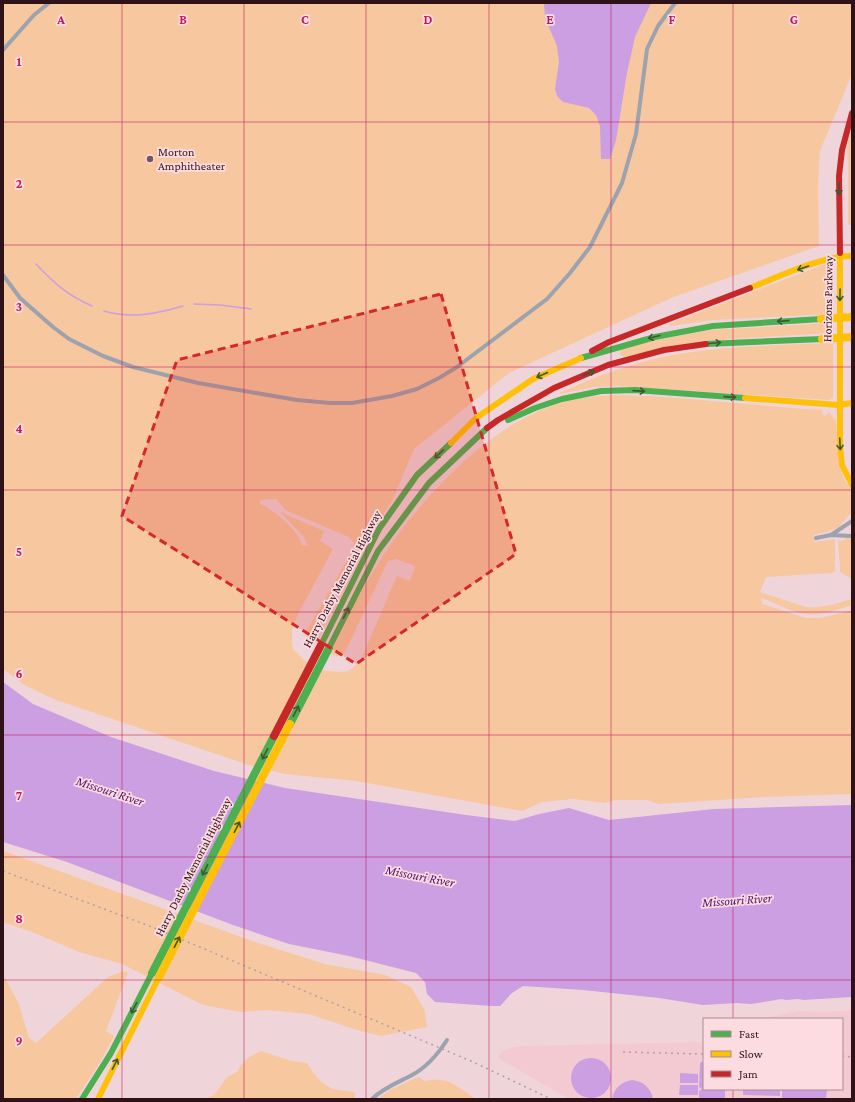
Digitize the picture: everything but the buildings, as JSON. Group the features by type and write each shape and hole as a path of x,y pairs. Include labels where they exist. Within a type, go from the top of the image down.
{"main road":[{"name":"Horizons Parkway","path":"852,113 842,150 839,176 840,446 842,465 852,485"},
{"path":"577,359 609,342 802,268 840,256 852,256"},
{"name":"Harry Darby Memorial Highway","path":"325,646 379,529 417,475 476,418 533,379 577,359 654,337 713,326 852,317"},
{"name":"Harry Darby Memorial Highway","path":"98,1099 156,975 325,646 378,551 429,483 482,432 498,420 554,388 608,365 664,350 715,343 852,337"},
{"path":"482,432 526,411 555,401 582,394 610,390 635,390 839,405 852,403"},
{"name":"Harry Darby Memorial Highway","path":"82,1099 111,1053 156,975"}],"street":[{"path":"3,50 34,15 49,3"},
{"path":"3,275 20,298 47,322 69,338 103,356 133,367 191,382 263,396 310,401 352,403 392,396 417,389 457,367 547,299 590,247 622,183 636,134 647,49 658,26 675,3"},
{"path":"831,535 852,521"},
{"path":"816,538 831,535 852,536"},
{"path":"372,1099 384,1090 414,1074 430,1062 442,1049 447,1040"}],"highlighted area":[{"path":"441,294 516,554 356,664 122,516 177,360"}],"shaded area":[{"path":"3,3 852,3 852,74 820,151 818,185 819,246 671,298 509,373 414,449 393,499 365,543 314,645 307,639 307,630 354,548 354,543 349,537 285,510 276,499 261,500 259,503 285,521 296,533 302,545 308,546 303,536 280,512 324,531 320,541 333,549 298,614 292,630 293,649 304,660 326,671 348,671 361,659 397,576 410,581 415,566 396,559 388,561 345,652 338,656 330,654 360,594 386,551 426,500 460,465 498,434 519,421 541,410 565,402 589,397 614,395 690,399 822,410 823,415 825,416 829,412 836,421 839,465 844,479 852,491 852,512 839,527 814,535 815,542 835,539 835,571 832,573 766,577 760,592 806,607 835,604 852,599 852,605 818,614 796,612 762,598 761,600 763,604 806,618 821,618 852,610 852,794 764,797 659,804 647,800 616,800 605,803 574,799 542,802 522,811 356,781 285,774 249,765 56,700 26,686 3,669"},
{"path":"852,123 852,225 848,225 847,148"},
{"path":"830,263 834,267 834,314 713,320 670,326 669,324 825,264"},
{"path":"831,323 831,333 728,339 624,357 620,354 621,350 627,346 710,330"},
{"path":"833,343 833,397 829,400 617,386 594,387 560,394 589,380 618,369 678,354 697,351 775,345"},
{"path":"846,537 852,539 852,579 840,572 838,541 845,540"},
{"path":"3,851 252,941 325,964 385,975 411,987 425,1011 427,1027 381,1036 357,1030 309,1014 267,1010 240,1012 203,1005 122,964 79,952 32,932 3,922"},
{"path":"123,971 128,973 106,1031 114,1036 99,1064 76,1099 3,1099 3,974 19,1004 29,1038 36,1043 108,977"},
{"path":"852,1010 852,1099 569,1099 498,1058 501,1052 510,1048 522,1046 703,1042 703,1090 843,1090 843,1018 765,1018 797,1011 828,1012"},
{"path":"261,1051 292,1061 307,1063 325,1084 333,1089 355,1093 355,1099 204,1099 214,1095 227,1077 237,1072 241,1065 249,1057"},
{"path":"418,1077 425,1081 447,1081 476,1099 377,1099 390,1090"}],"water":[{"path":"544,3 651,3 635,37 627,73 616,140 610,159 601,159 600,126 596,115 589,108 563,102 557,96 555,89 559,62 557,46 545,18"},
{"name":"Missouri River","path":"3,682 33,704 111,737 214,771 285,788 466,815 515,821 569,808 609,820 714,809 852,805 852,997 803,1000 782,999 751,1004 737,1003 703,1005 659,998 583,990 523,986 512,993 500,1006 435,1002 427,994 425,982 416,973 349,956 289,944 233,925 67,862 3,842"},
{"path":"595,1058 602,1061 608,1067 611,1078 610,1086 602,1095 595,1098 587,1098 580,1095 572,1086 571,1074 574,1067 583,1059"},
{"path":"703,1062 703,1090 725,1090 725,1099 699,1099 699,1091 702,1089 699,1087 700,1064"},
{"path":"680,1073 698,1074 698,1083 680,1083"},
{"path":"632,1080 640,1082 646,1086 653,1099 612,1099 614,1092 619,1086"},
{"path":"680,1085 698,1085 698,1095 679,1095"},
{"path":"743,1090 780,1090 780,1096 743,1095"},
{"path":"782,1090 827,1090 826,1099 782,1099"}],"waterway":[{"path":"36,264 49,277 75,298 92,306"},
{"path":"194,304 220,305 251,309"},
{"path":"104,311 124,315 134,315 153,313 183,306"}],"railway":[{"path":"3,871 152,927 471,1061 551,1099"},
{"path":"623,1052 703,1054"},
{"path":"843,1056 852,1057"}],"traffic: fast":[{"path":"581,358 655,337 713,326 821,319"},
{"path":"706,344 822,339"},
{"path":"508,420 535,408 562,399 601,391 635,390 745,398"},
{"path":"329,648 378,551 429,483 487,428"},
{"path":"321,645 379,529 417,475 451,443"},
{"path":"290,724 329,648"},
{"path":"152,973 274,736"},
{"path":"82,1099 111,1053 152,973"}],"traffic: slow":[{"path":"840,253 840,446 842,465 852,485"},
{"path":"750,288 814,263 827,259 852,256"},
{"path":"821,319 852,317"},
{"path":"822,339 852,337"},
{"path":"451,443 476,418 533,379 581,358"},
{"path":"745,398 839,405 852,403"},
{"path":"159,977 290,724"},
{"path":"98,1099 159,977"}],"traffic: jam":[{"path":"840,253 839,176 842,150 852,113"},
{"path":"592,351 609,342 750,288"},
{"path":"487,428 498,420 554,388 608,365 664,350 706,344"},
{"path":"274,736 321,645"}],"place":[{"name":"Morton Amphitheater","path":"150,159"}]}
